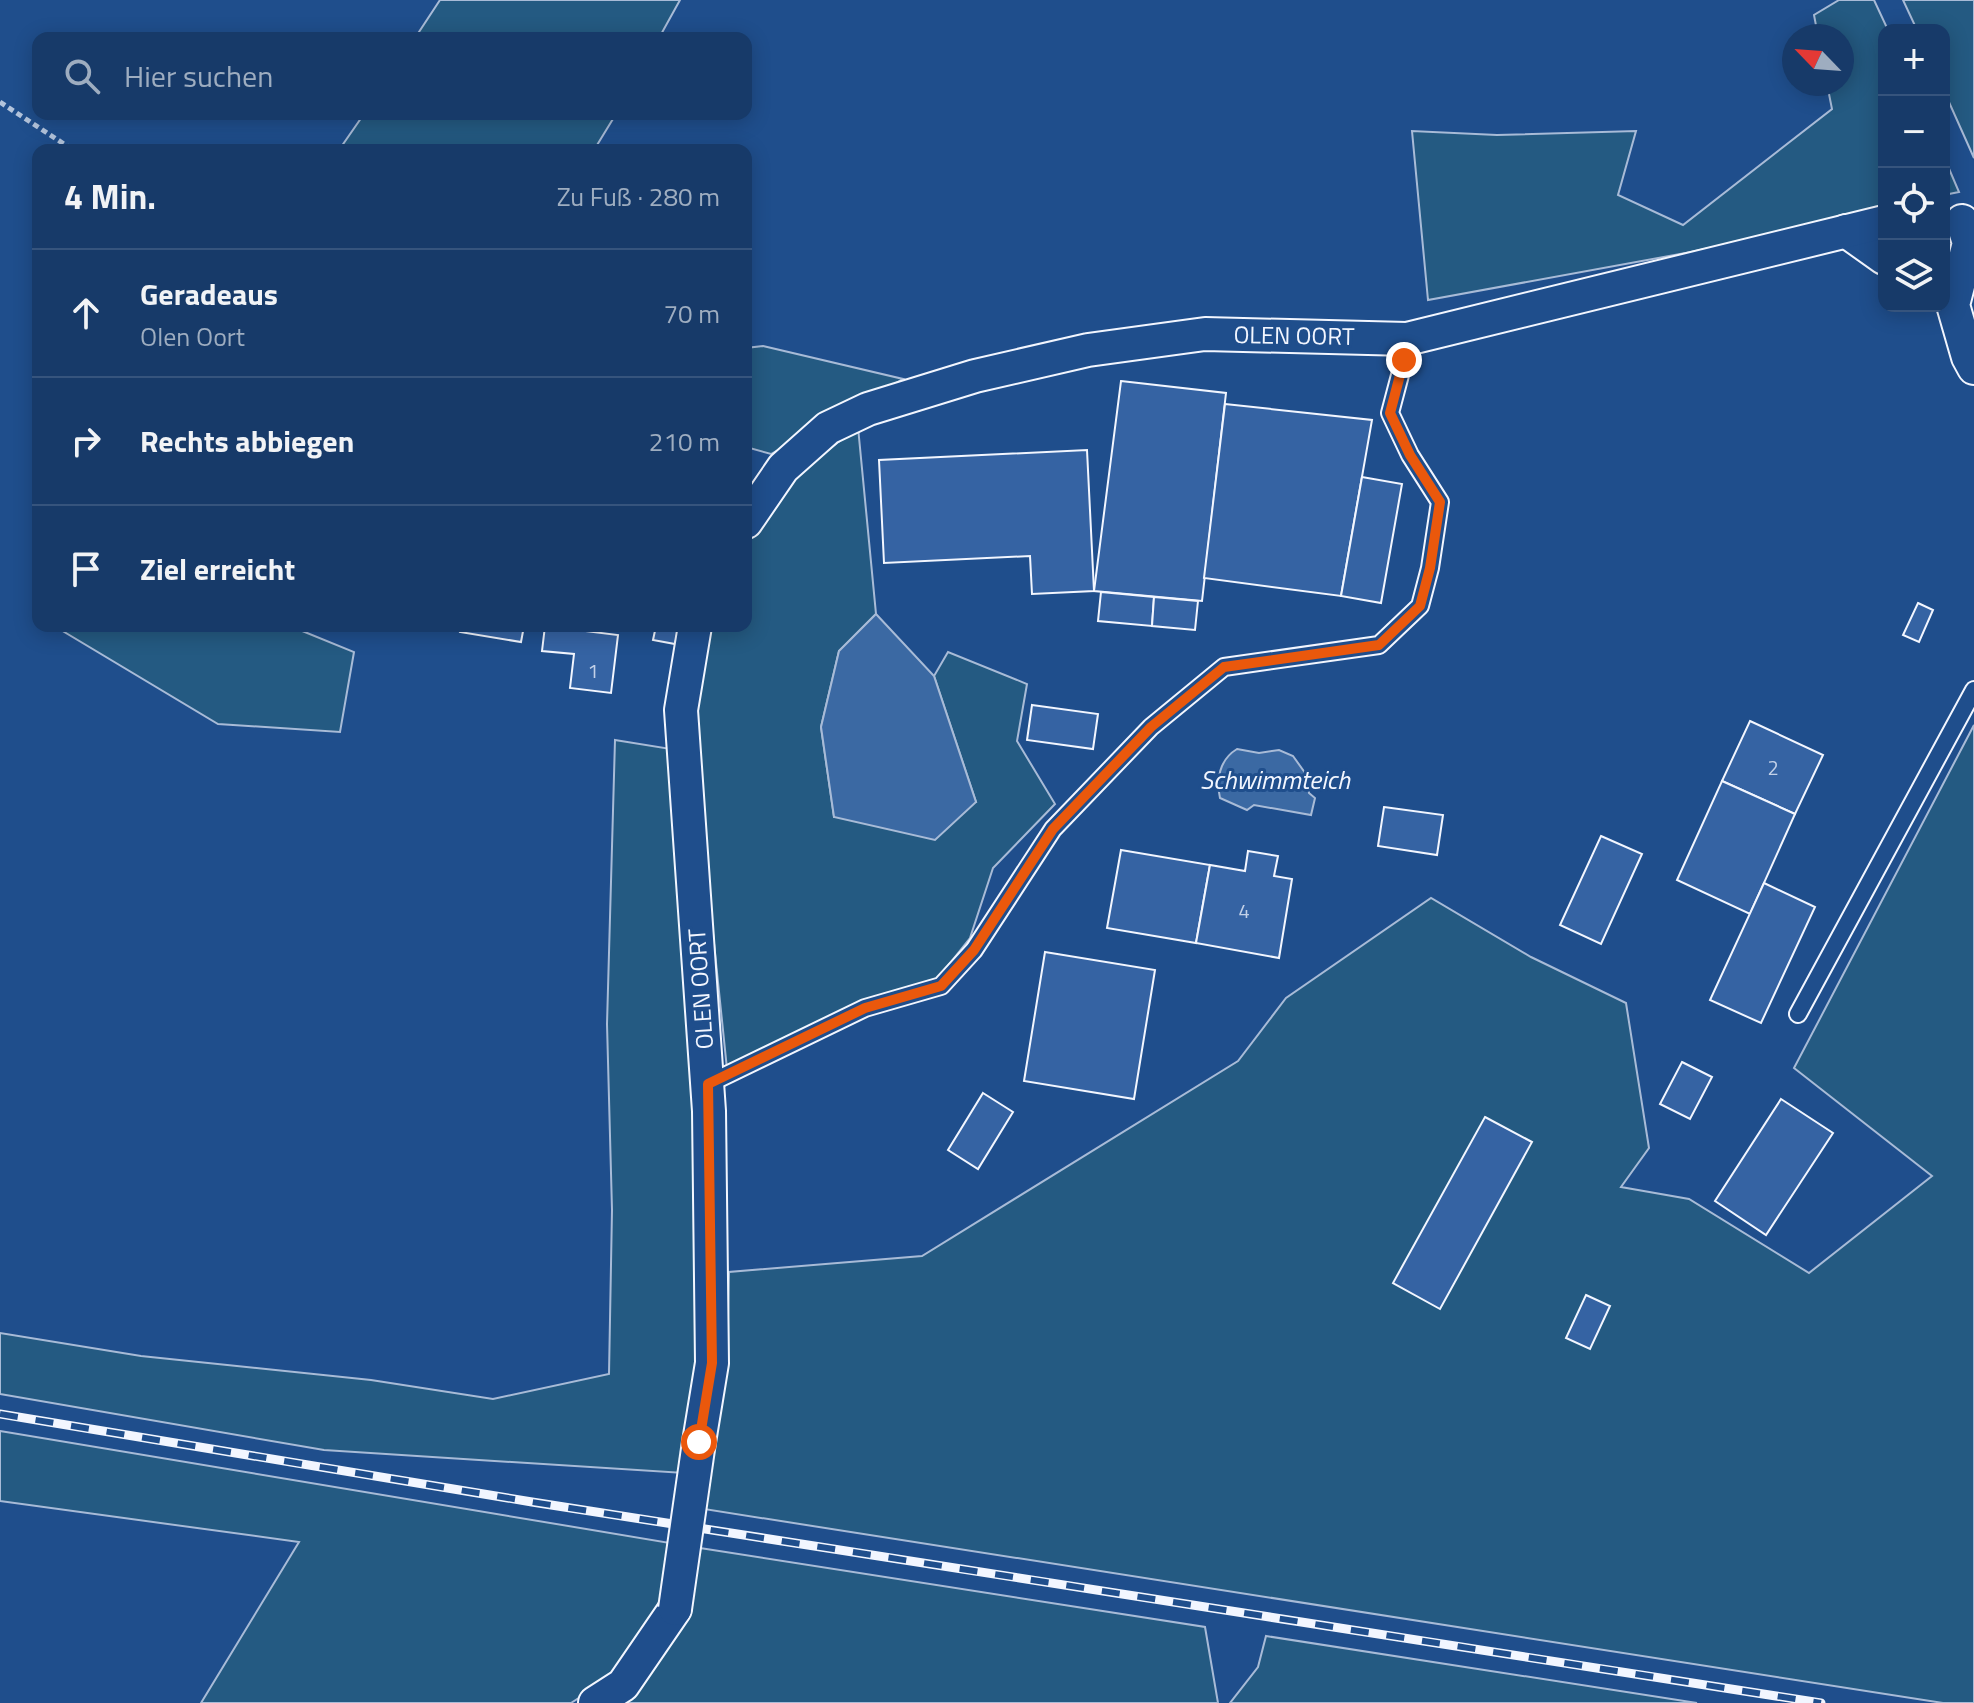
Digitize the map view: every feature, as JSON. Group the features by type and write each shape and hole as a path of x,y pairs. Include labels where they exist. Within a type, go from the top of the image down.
{"street":[{"path":"1950,298 1969,243 1960,216"},
{"name":"OLEN OORT","path":"752,513 783,468 828,428 868,409 975,376 1088,350 1205,334 1407,339 1878,223"},
{"path":"1846,231 1878,254"},
{"path":"1950,304 1974,368"},
{"name":"OLEN OORT","path":"595,1703 623,1685 675,1609 712,1363 708,1084 681,710 694,632"}],"lane":[{"path":"708,1084 865,1008 941,986 974,950 1053,829 1151,727 1224,667 1379,645 1420,606 1430,568 1440,502 1410,455 1390,413 1407,339"},
{"path":"1798,1014 1974,690"}],"path":[{"path":"0,102 64,144"}],"shaded area":[{"path":"440,0 680,0 662,32 419,32"},
{"path":"1839,0 1874,0 1885,24 1878,24 1878,210 1691,252 1428,300 1412,131 1497,135 1636,131 1618,195 1683,225 1832,109 1829,96 1854,96 1854,24 1816,24 1814,15"},
{"path":"1903,0 1974,0 1974,158 1950,104 1950,24 1914,24"},
{"path":"360,120 612,120 598,144 343,144"},
{"path":"1950,171 1959,192 1950,194"},
{"path":"763,346 903,379 771,454 752,449 752,347"},
{"path":"858,427 876,614 839,651 821,727 834,817 976,802 934,676 948,652 1027,684 1017,741 1055,804 993,868 970,938 935,982 727,1069 698,788 694,710 707,632 752,632 752,530 784,484"},
{"path":"64,632 305,632 354,652 340,732 218,724"},
{"path":"1974,725 1974,1703 1943,1703 704,1509 727,1363 729,1272 922,1256 1238,1061 1286,998 1431,898 1531,957 1626,1003 1649,1148 1621,1187 1689,1199 1809,1273 1932,1176 1794,1068"},
{"path":"615,740 671,749 693,1099 705,1362 684,1473 324,1450 0,1394 0,1333 141,1356 371,1380 493,1399 609,1374 612,1210 607,1024"},
{"path":"0,1431 670,1543 663,1602 614,1675 571,1703 201,1703 299,1542 0,1501"},
{"path":"700,1548 1205,1627 1218,1703 621,1703 686,1617"},
{"path":"1266,1636 1697,1703 1230,1703 1258,1667"}],"water":[{"path":"876,614 934,676 976,802 935,840 834,817 821,727 839,651"},
{"name":"Schwimmteich","path":"1237,749 1259,753 1279,750 1293,756 1308,777 1309,793 1315,798 1311,815 1254,805 1247,810 1220,798 1220,771 1226,759"}],"building":[{"path":"1121,381 1226,393 1202,601 1094,591"},
{"path":"1225,404 1372,420 1341,596 1204,578"},
{"path":"1087,450 1094,591 1032,594 1030,556 884,563 879,460"},
{"path":"1362,477 1402,484 1381,603 1341,596"},
{"path":"1101,592 1154,597 1152,626 1098,621"},
{"path":"1154,597 1198,601 1195,630 1152,626"},
{"path":"1918,603 1933,610 1919,642 1903,635"},
{"path":"460,632 523,632 521,642"},
{"path":"544,632 618,635 611,693 570,688 574,654 542,651"},
{"path":"655,632 678,632 675,644 653,640"},
{"path":"1032,705 1098,714 1093,749 1027,740"},
{"path":"1750,721 1823,755 1795,814 1722,781"},
{"path":"1722,781 1795,814 1750,914 1677,880"},
{"path":"1384,807 1443,815 1437,855 1378,846"},
{"path":"1601,836 1642,854 1601,944 1560,925"},
{"path":"1121,850 1210,865 1196,943 1107,928"},
{"path":"1248,851 1278,856 1274,876 1292,879 1279,958 1196,943 1210,865 1245,871"},
{"path":"1764,883 1815,907 1761,1023 1710,1000"},
{"path":"1045,952 1155,970 1134,1099 1024,1081"},
{"path":"1682,1062 1712,1077 1690,1119 1660,1104"},
{"path":"983,1093 1013,1112 978,1169 948,1150"},
{"path":"1781,1099 1833,1133 1766,1235 1715,1201"},
{"path":"1485,1117 1532,1142 1440,1309 1393,1283"},
{"path":"1586,1295 1610,1306 1590,1349 1566,1338"}],"railway":[{"path":"0,1414 532,1502 1821,1703"}],"route":[{"path":"699,1442 712,1363 708,1084 865,1008 941,986 974,950 1053,829 1151,727 1224,667 1379,645 1420,606 1430,568 1440,502 1410,455 1390,413 1404,360"}]}
